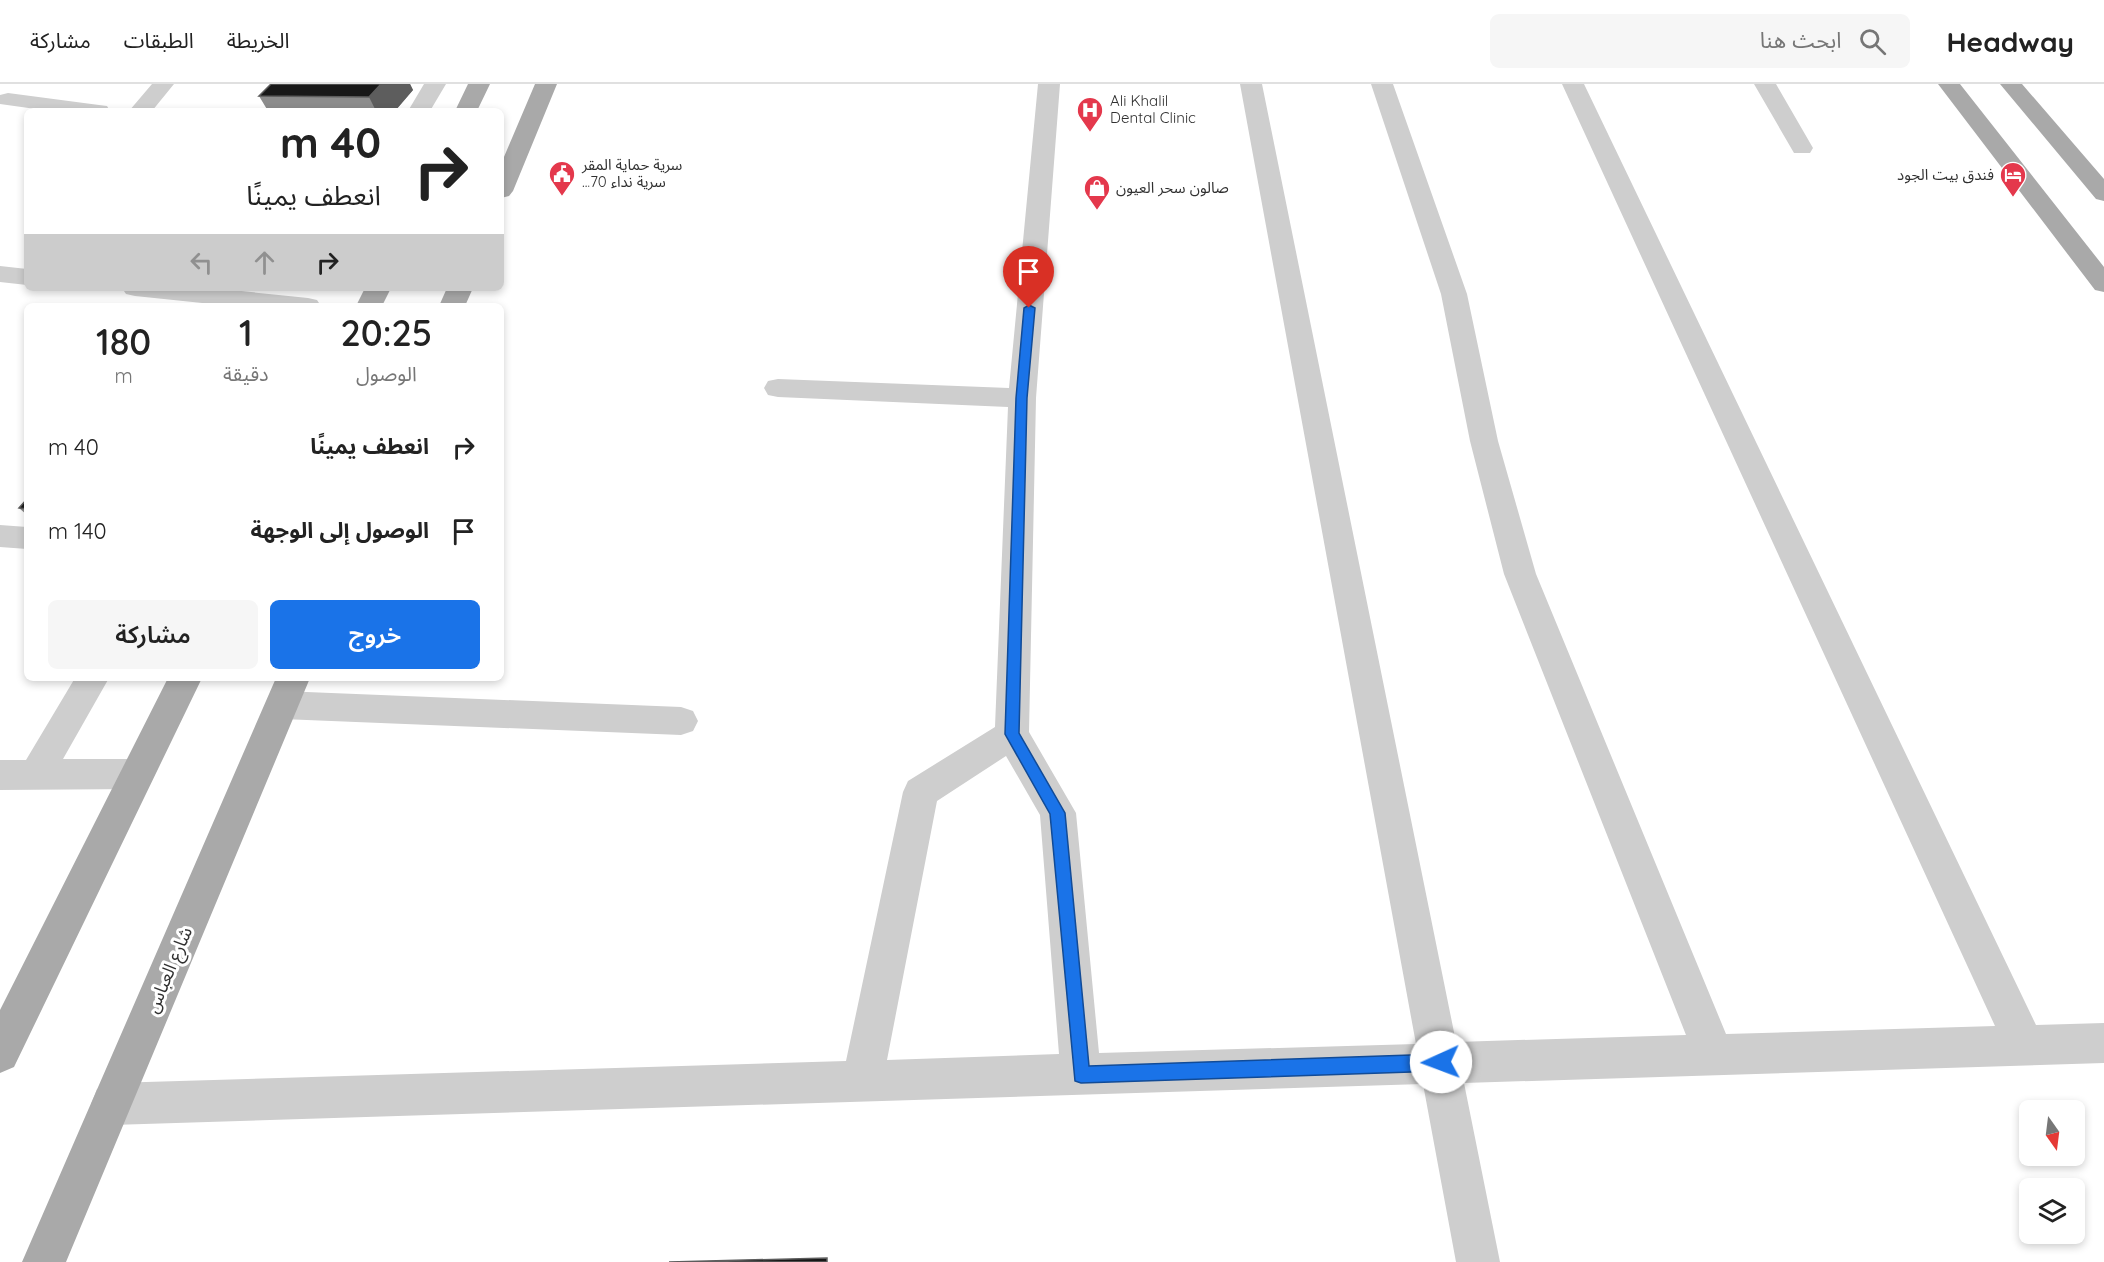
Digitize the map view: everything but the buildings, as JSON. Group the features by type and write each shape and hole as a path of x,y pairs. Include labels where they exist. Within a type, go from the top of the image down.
{"main road":[{"path":"467,108 479,84"},
{"path":"504,184 546,84"},
{"path":"1949,84 2104,285"},
{"path":"2011,84 2101,187"},
{"path":"0,1053 184,681"},
{"name":"شارع العباس","path":"44,1262 287,692"}],"street":[{"path":"4,102 30,84"},
{"path":"143,108 163,84"},
{"path":"421,108 435,84"},
{"path":"1049,84 1022,398 1012,734 1058,813 1081,1075"},
{"path":"1251,84 1478,1262"},
{"path":"1382,84 1454,294 1484,441 1520,574 1714,1054"},
{"path":"1573,84 2025,1045"},
{"path":"1765,84 1802,148"},
{"path":"4,102 67,108"},
{"path":"0,274 24,277"},
{"path":"164,291 279,303"},
{"path":"778,388 1022,398"},
{"path":"0,536 24,538"},
{"path":"35,776 90,681"},
{"path":"287,692 681,721"},
{"path":"862,1081 921,792 1012,734"},
{"path":"0,775 137,774"},
{"path":"112,1104 2104,1043"}],"place":[{"name":"Ali Khalil Dental Clinic","path":"1090,133"},
{"name":"سرية حماية المقر ...سرية نداء 70","path":"562,197"},
{"name":"فندق بيت الجود","path":"2013,198"},
{"name":"صالون سحر العيون","path":"1097,211"}],"route":[{"path":"1029,308 1022,398 1012,734 1058,813 1081,1075 1441,1062"}]}
